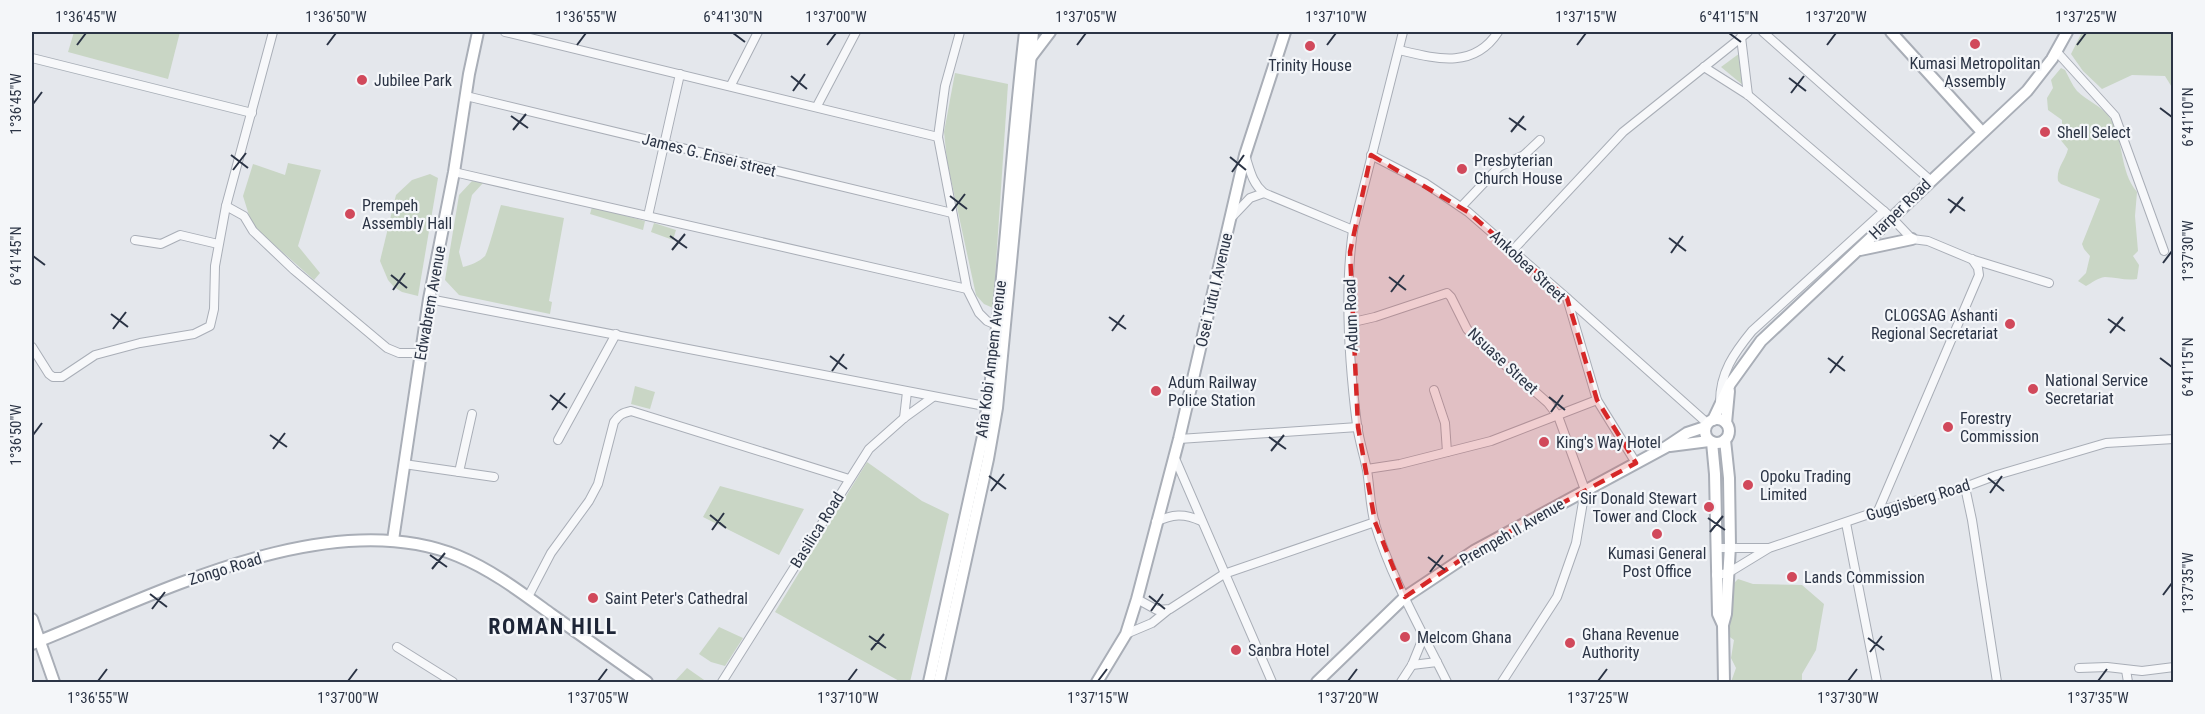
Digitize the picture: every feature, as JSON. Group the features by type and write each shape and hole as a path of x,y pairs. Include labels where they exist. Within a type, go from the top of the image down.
{"street":[{"path":"32,347 49,374 53,377 62,377 95,355 140,343 194,334 204,330 213,321 218,244 273,32"},
{"name":"Edwabrem Avenue","path":"393,540 429,299 478,32"},
{"path":"505,32 938,136"},
{"path":"731,86 758,32"},
{"path":"817,106 856,32"},
{"path":"960,32 945,86 938,136 967,289 979,313 1001,327"},
{"name":"Afia Kobi Ampem Avenue","path":"1001,327 1025,32"},
{"name":"Afia Kobi Ampem Avenue","path":"939,682 988,459 1033,32"},
{"path":"1031,57 1050,32"},
{"name":"Osei Tutu I Avenue","path":"1097,682 1126,634 1137,599 1179,439 1245,155 1285,32"},
{"name":"Adum Road","path":"1404,32 1353,230 1350,252 1349,322 1358,427 1375,522 1423,638 1446,682"},
{"path":"1399,50 1459,58 1472,56 1485,47 1498,32"},
{"path":"1763,32 1930,180"},
{"path":"1891,32 1982,132"},
{"name":"Harper Road","path":"1708,423 1730,384 1761,341 1856,251 1888,214 1930,180 2026,91 2046,67 2067,32"},
{"path":"1513,250 1623,132 1745,34"},
{"path":"1745,34 1748,95"},
{"path":"2056,51 2115,116 2164,251"},
{"path":"32,58 252,113"},
{"path":"1704,67 1748,95 1888,214 1912,239"},
{"path":"648,216 680,74"},
{"name":"James G. Ensei street","path":"466,96 952,213"},
{"path":"1461,207 1499,167 1524,155 1540,140"},
{"path":"1245,155 1252,179 1264,193 1353,230"},
{"name":"Ankobea Street","path":"1371,155 1425,183 1461,207 1567,298 1597,400 1636,463"},
{"path":"454,172 967,289"},
{"path":"1231,218 1250,198 1264,193"},
{"path":"226,206 244,216 253,231 294,270 387,348 399,353 421,353"},
{"path":"1720,404 1720,386 1724,373 1742,343 1784,301 1888,214"},
{"path":"135,240 161,244 180,235 218,244"},
{"path":"1856,251 1912,239 1928,241 1971,259 2049,284"},
{"path":"1878,511 1979,275 1978,268 1971,259"},
{"name":"Nsuase Street","path":"1349,322 1376,317 1446,293 1451,297 1467,329 1479,343 1534,390 1557,416 1585,490"},
{"path":"1567,298 1708,423"},
{"path":"429,299 992,407"},
{"path":"558,440 616,334"},
{"name":"Harper Road","path":"1726,423 1730,384"},
{"path":"1434,390 1445,423 1447,452"},
{"path":"904,418 908,392"},
{"name":"Basilica Road","path":"722,682 849,479 875,442 933,397"},
{"path":"1367,469 1491,441 1597,400"},
{"name":"Afia Kobi Ampem Avenue","path":"929,682 983,436 992,407"},
{"path":"528,597 551,553 589,501 598,484 614,422 619,415 624,413 630,411 849,479"},
{"path":"459,472 472,414"},
{"path":"1708,423 1722,420 1726,423 1729,434 1719,443 1710,442"},
{"path":"1708,423 1704,432 1710,442 1716,474 1716,575 1718,614 1723,625"},
{"name":"Prempeh II Avenue","path":"1317,682 1405,597 1474,552 1708,423"},
{"path":"1179,439 1358,427"},
{"name":"Guggisberg Road","path":"1716,575 1728,573 1769,548 1878,511 1965,487 1997,475 2106,443 2174,439"},
{"path":"1724,682 1723,625 1726,614 1730,546 1729,478 1725,440"},
{"name":"Prempeh II Avenue","path":"1666,447 1710,442"},
{"path":"1174,456 1272,682"},
{"path":"404,464 494,477"},
{"path":"1965,487 1996,680"},
{"path":"1502,682 1557,597 1576,543 1585,490"},
{"path":"1156,522 1176,515 1189,515 1201,521"},
{"path":"1126,634 1152,623 1224,574 1375,522"},
{"path":"1846,523 1877,682"},
{"name":"Zongo Road","path":"36,642 155,591 254,559 300,547 365,540 393,540 430,547 459,557 503,580 647,682"},
{"name":"Guggisberg Road","path":"1716,548 1730,546 1769,548"},
{"path":"1137,599 1157,610 1168,610"},
{"path":"32,619 36,642 54,682"},
{"path":"1401,682 1412,665 1423,638"},
{"path":"397,647 453,682"},
{"path":"1412,665 1437,662"},
{"path":"2079,668 2107,667 2126,670 2174,667"},
{"path":"2126,670 2128,682"}],"highlighted area":[{"path":"1371,155 1468,212 1567,298 1597,400 1636,463 1474,551 1405,597 1375,522 1358,427 1350,252"}],"green space":[{"path":"74,32 180,32 168,79 68,52"},
{"path":"2082,32 2173,32 2173,89 2165,76 2132,75 2102,89 2083,71 2071,54"},
{"path":"1740,53 1744,86 1721,67"},
{"path":"2061,68 2065,70 2077,91 2107,114 2115,127 2127,175 2137,192 2135,216 2138,251 2133,256 2139,265 2137,279 2105,277 2086,286 2078,281 2086,273 2090,256 2082,244 2100,199 2058,181 2059,168 2068,149 2059,138 2062,120 2048,110 2047,98 2053,88 2051,80"},
{"path":"955,73 1008,84 993,308 984,304 976,295 947,161 944,132"},
{"path":"288,163 321,170 298,246 320,273 314,280 252,225 243,196 253,164 285,175"},
{"path":"430,174 438,178 418,296 402,292 394,287 388,280 380,261 396,195 412,180"},
{"path":"472,181 483,183 472,195 459,252 463,267 485,256 501,205 564,218 549,301 552,302 550,314 459,295 445,280 459,195"},
{"path":"592,207 645,221 643,230 590,214"},
{"path":"654,223 676,230 673,240 651,232"},
{"path":"635,386 655,392 650,409 631,404"},
{"path":"867,462 922,501 949,514 910,682 901,682 775,612"},
{"path":"720,486 804,509 779,555 703,517"},
{"path":"1738,579 1753,584 1802,585 1824,604 1816,650 1802,674 1802,682 1731,682 1736,668 1731,658 1734,640 1727,635 1728,589"},
{"path":"719,627 743,638 725,666 711,662 699,654"},
{"path":"687,668 707,682 674,682"}],"place":[{"name":"Kumasi Metropolitan Assembly","path":"1975,44"},
{"name":"Trinity House","path":"1310,46"},
{"name":"Jubilee Park","path":"362,80"},
{"name":"Shell Select","path":"2045,132"},
{"name":"Presbyterian Church House","path":"1462,169"},
{"name":"Prempeh Assembly Hall","path":"350,214"},
{"name":"CLOGSAG Ashanti Regional Secretariat","path":"2010,324"},
{"name":"National Service Secretariat","path":"2033,389"},
{"name":"Adum Railway Police Station","path":"1156,391"},
{"name":"Forestry Commission","path":"1948,427"},
{"name":"King's Way Hotel","path":"1544,442"},
{"name":"Opoku Trading Limited","path":"1748,485"},
{"name":"Sir Donald Stewart Tower and Clock","path":"1709,507"},
{"name":"Kumasi General Post Office","path":"1657,534"},
{"name":"Lands Commission","path":"1792,577"},
{"name":"Saint Peter's Cathedral","path":"593,598"},
{"name":"Melcom Ghana","path":"1405,637"},
{"name":"Ghana Revenue Authority","path":"1570,643"},
{"name":"Sanbra Hotel","path":"1236,650"}],"district":[{"name":"ROMAN HILL","path":"553,626"}]}
